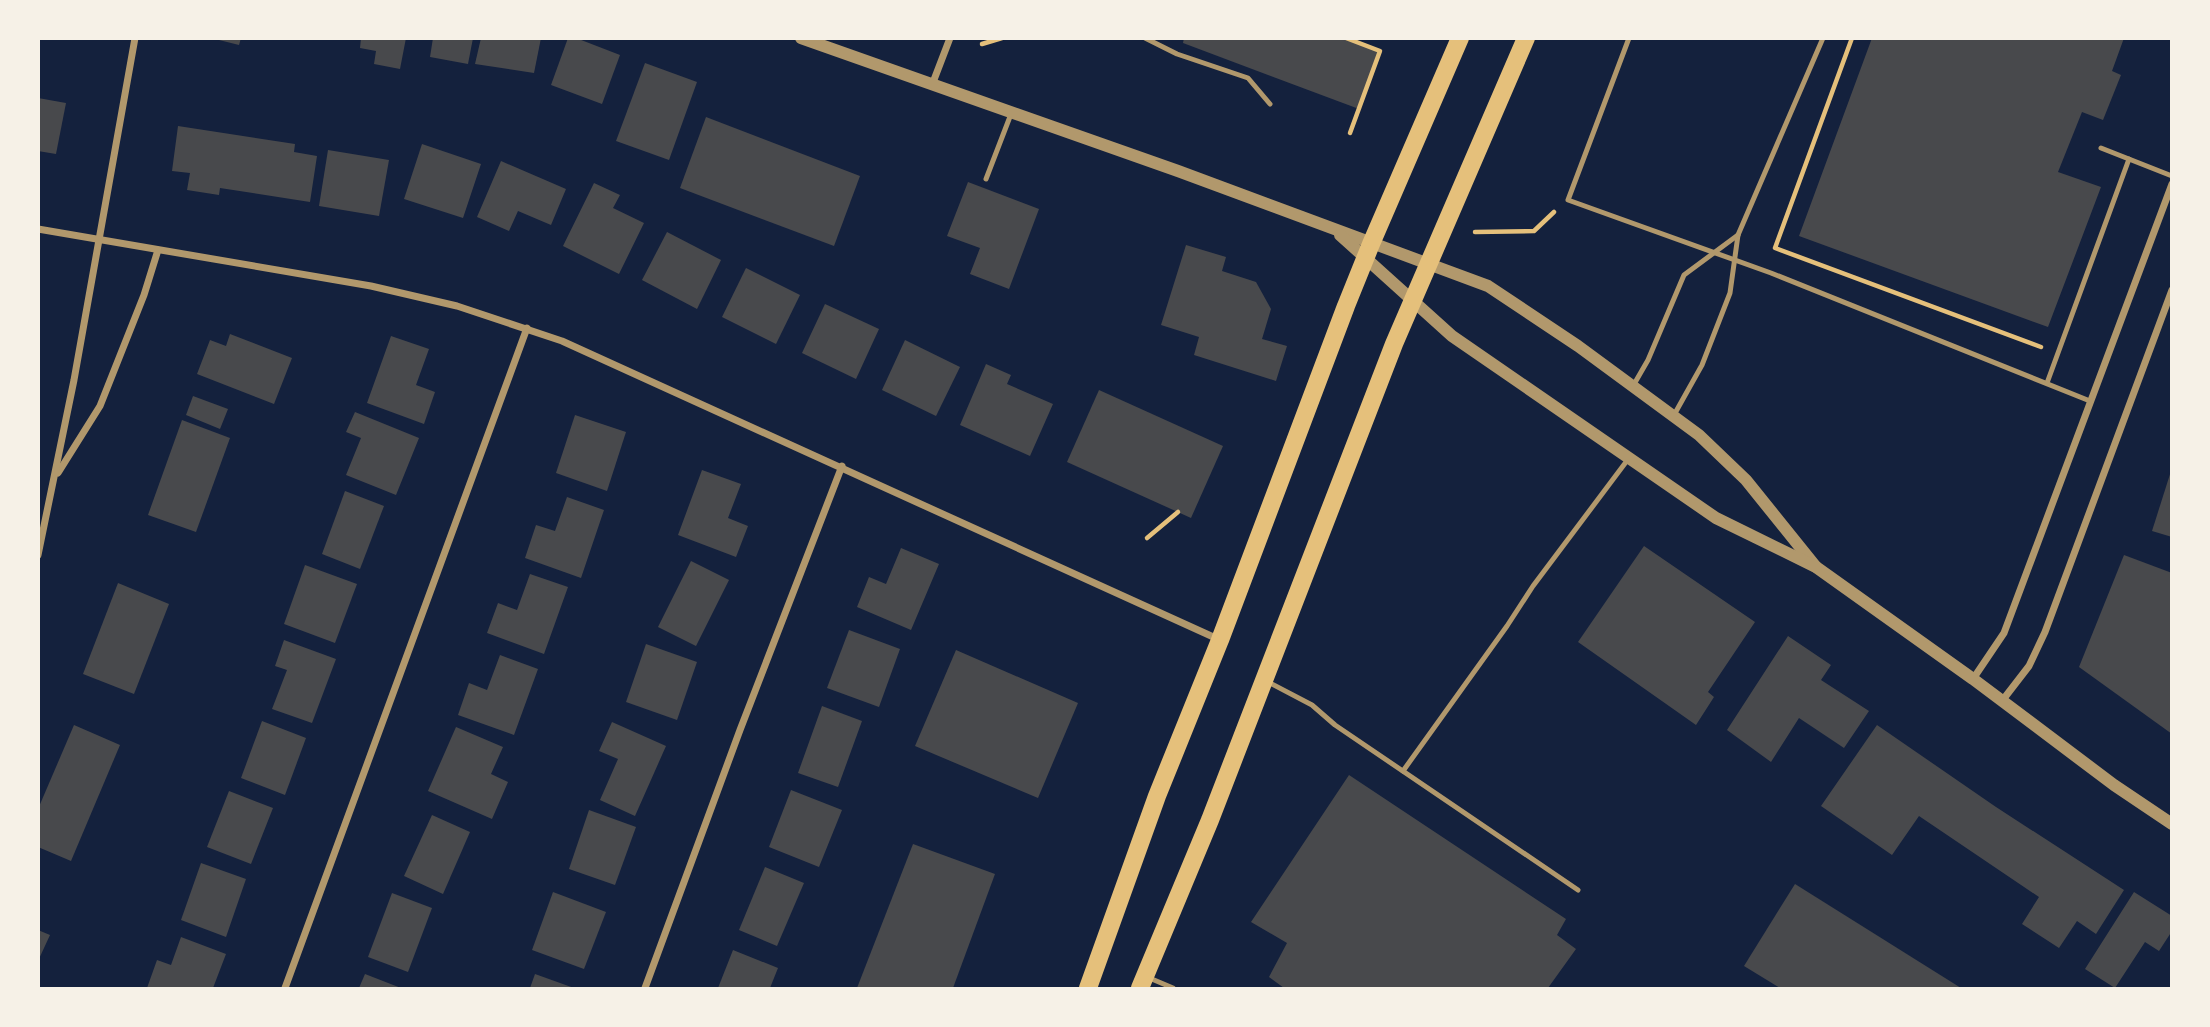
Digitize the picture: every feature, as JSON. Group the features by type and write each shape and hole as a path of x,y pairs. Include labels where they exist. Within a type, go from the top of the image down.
{"main road":[{"path":"1088,989 1157,796 1220,640 1368,250 1460,38"},
{"path":"1143,982 1265,681 1389,357 1526,38"}],"street":[{"path":"38,555 100,239 135,38"},
{"path":"801,38 1178,171 1335,230 1368,250 1413,301 1452,336 1716,518 1815,567 1973,679 2114,785 2171,823"},
{"path":"932,85 950,38"},
{"path":"1973,679 2004,633 2172,184"},
{"path":"38,229 371,286 457,306 527,328 573,345 1220,640"},
{"path":"54,480 100,406 144,295 158,250"},
{"path":"1368,250 1428,264 1488,286 1578,346 1707,442 1746,480 1815,567"},
{"path":"2002,701 2029,666 2045,632 2172,290"},
{"path":"285,989 527,328"},
{"path":"645,989 740,730 842,467"}],"lane":[{"path":"1145,38 1166,50 1248,78 1270,104"},
{"path":"1629,38 1568,200 1734,260 2090,401"},
{"path":"1674,415 1694,382 1726,305 1738,235 1823,38"},
{"path":"986,179 1011,114"},
{"path":"2101,148 2172,176"},
{"path":"2047,383 2129,159"},
{"path":"1633,386 1648,360 1684,275 1738,235"},
{"path":"1403,771 1533,586 1629,458"},
{"path":"1265,681 1312,705 1335,725 1578,890"},
{"path":"1143,982 1172,989"}],"path":[{"path":"982,44 1002,38"},
{"path":"1346,38 1380,51 1350,133"},
{"path":"1852,38 1775,248 2042,348"},
{"path":"1475,232 1534,231 1568,200"},
{"path":"1147,538 1178,512"}],"building":[{"path":"211,38 241,38 239,45"},
{"path":"361,38 406,38 400,69 374,64 376,51 360,48"},
{"path":"433,38 473,38 468,64 430,57"},
{"path":"481,38 541,38 534,73 475,64"},
{"path":"568,38 576,38 620,55 602,104 551,85"},
{"path":"1184,38 1346,38 1380,51 1359,109 1183,43"},
{"path":"1872,38 2124,38 2112,71 2121,75 2103,120 2082,112 2058,172 2101,187 2048,327 1799,236"},
{"path":"645,63 697,82 669,160 616,141"},
{"path":"38,98 66,103 56,154 38,151"},
{"path":"706,117 860,176 834,246 680,188"},
{"path":"178,126 295,144 294,152 317,156 310,202 220,188 219,195 187,190 190,173 172,171"},
{"path":"422,144 481,164 463,218 404,199"},
{"path":"328,150 389,160 379,216 319,206"},
{"path":"501,161 566,189 551,225 518,211 509,231 477,217"},
{"path":"968,182 1039,209 1009,289 970,274 980,248 947,236"},
{"path":"594,183 620,195 613,208 644,223 619,274 563,246"},
{"path":"667,232 721,260 697,309 642,280"},
{"path":"1186,245 1226,257 1222,271 1256,282 1271,309 1262,339 1287,346 1276,381 1194,355 1199,337 1161,325"},
{"path":"746,268 800,295 776,344 722,317"},
{"path":"825,304 879,329 856,379 802,353"},
{"path":"230,334 292,358 274,404 197,374 210,340 226,346"},
{"path":"391,336 429,349 416,385 435,392 424,424 367,403"},
{"path":"905,340 960,367 936,416 882,390"},
{"path":"986,364 1011,375 1007,384 1053,404 1030,456 960,425"},
{"path":"1099,390 1223,446 1191,518 1067,462"},
{"path":"193,396 228,409 220,429 186,415"},
{"path":"355,412 419,438 396,495 346,475 361,438 346,432"},
{"path":"575,415 626,432 607,491 556,473"},
{"path":"182,420 230,438 196,532 148,515"},
{"path":"702,470 741,484 728,518 748,526 736,557 678,535"},
{"path":"2172,471 2172,537 2152,531"},
{"path":"345,491 384,506 360,569 322,554"},
{"path":"567,497 604,510 581,578 525,558 536,525 555,531"},
{"path":"1644,546 1755,622 1708,692 1714,697 1696,725 1578,642"},
{"path":"901,548 939,564 911,630 857,607 869,577 886,584"},
{"path":"2124,555 2172,573 2172,734 2079,667"},
{"path":"691,561 729,580 696,646 658,627"},
{"path":"305,565 357,584 335,643 284,624"},
{"path":"530,574 568,587 544,654 487,633 498,603 517,610"},
{"path":"118,583 169,604 134,694 83,674"},
{"path":"849,630 900,649 879,707 827,688"},
{"path":"1788,636 1831,665 1821,680 1869,711 1844,748 1799,718 1771,762 1727,730"},
{"path":"284,640 336,659 312,723 272,709 287,670 275,666"},
{"path":"646,644 697,662 677,720 626,702"},
{"path":"956,650 1078,703 1038,798 915,746"},
{"path":"500,655 538,669 514,735 458,715 469,683 487,690"},
{"path":"822,706 862,721 838,787 798,773"},
{"path":"262,721 306,738 285,795 241,778"},
{"path":"612,722 666,746 635,816 600,800 618,759 599,751"},
{"path":"74,725 120,745 71,861 38,847 38,809"},
{"path":"1877,725 2124,890 2096,934 2077,921 2059,948 2022,924 2039,897 1919,816 1892,855 1821,806"},
{"path":"456,727 503,747 491,774 508,782 492,819 428,791"},
{"path":"1349,775 1566,919 1557,935 1576,949 1548,988 1284,988 1269,977 1287,943 1251,922"},
{"path":"791,790 842,810 819,867 769,847"},
{"path":"229,791 273,808 251,864 207,847"},
{"path":"589,810 636,827 615,885 569,869"},
{"path":"432,815 470,832 443,894 404,876"},
{"path":"913,844 995,874 953,988 857,988"},
{"path":"201,863 246,879 226,937 181,920"},
{"path":"765,867 804,883 777,946 739,930"},
{"path":"1795,884 1961,988 1780,988 1744,966"},
{"path":"553,892 606,912 584,969 532,950"},
{"path":"2134,892 2172,916 2172,931 2159,951 2145,942 2115,988 2085,969"},
{"path":"392,893 432,908 408,972 368,957"},
{"path":"38,930 50,935 38,961"},
{"path":"181,937 226,954 213,988 147,988 157,960 171,965"},
{"path":"733,950 778,968 770,988 718,988"},
{"path":"365,974 401,988 359,988"},
{"path":"535,974 574,988 530,988"}]}
